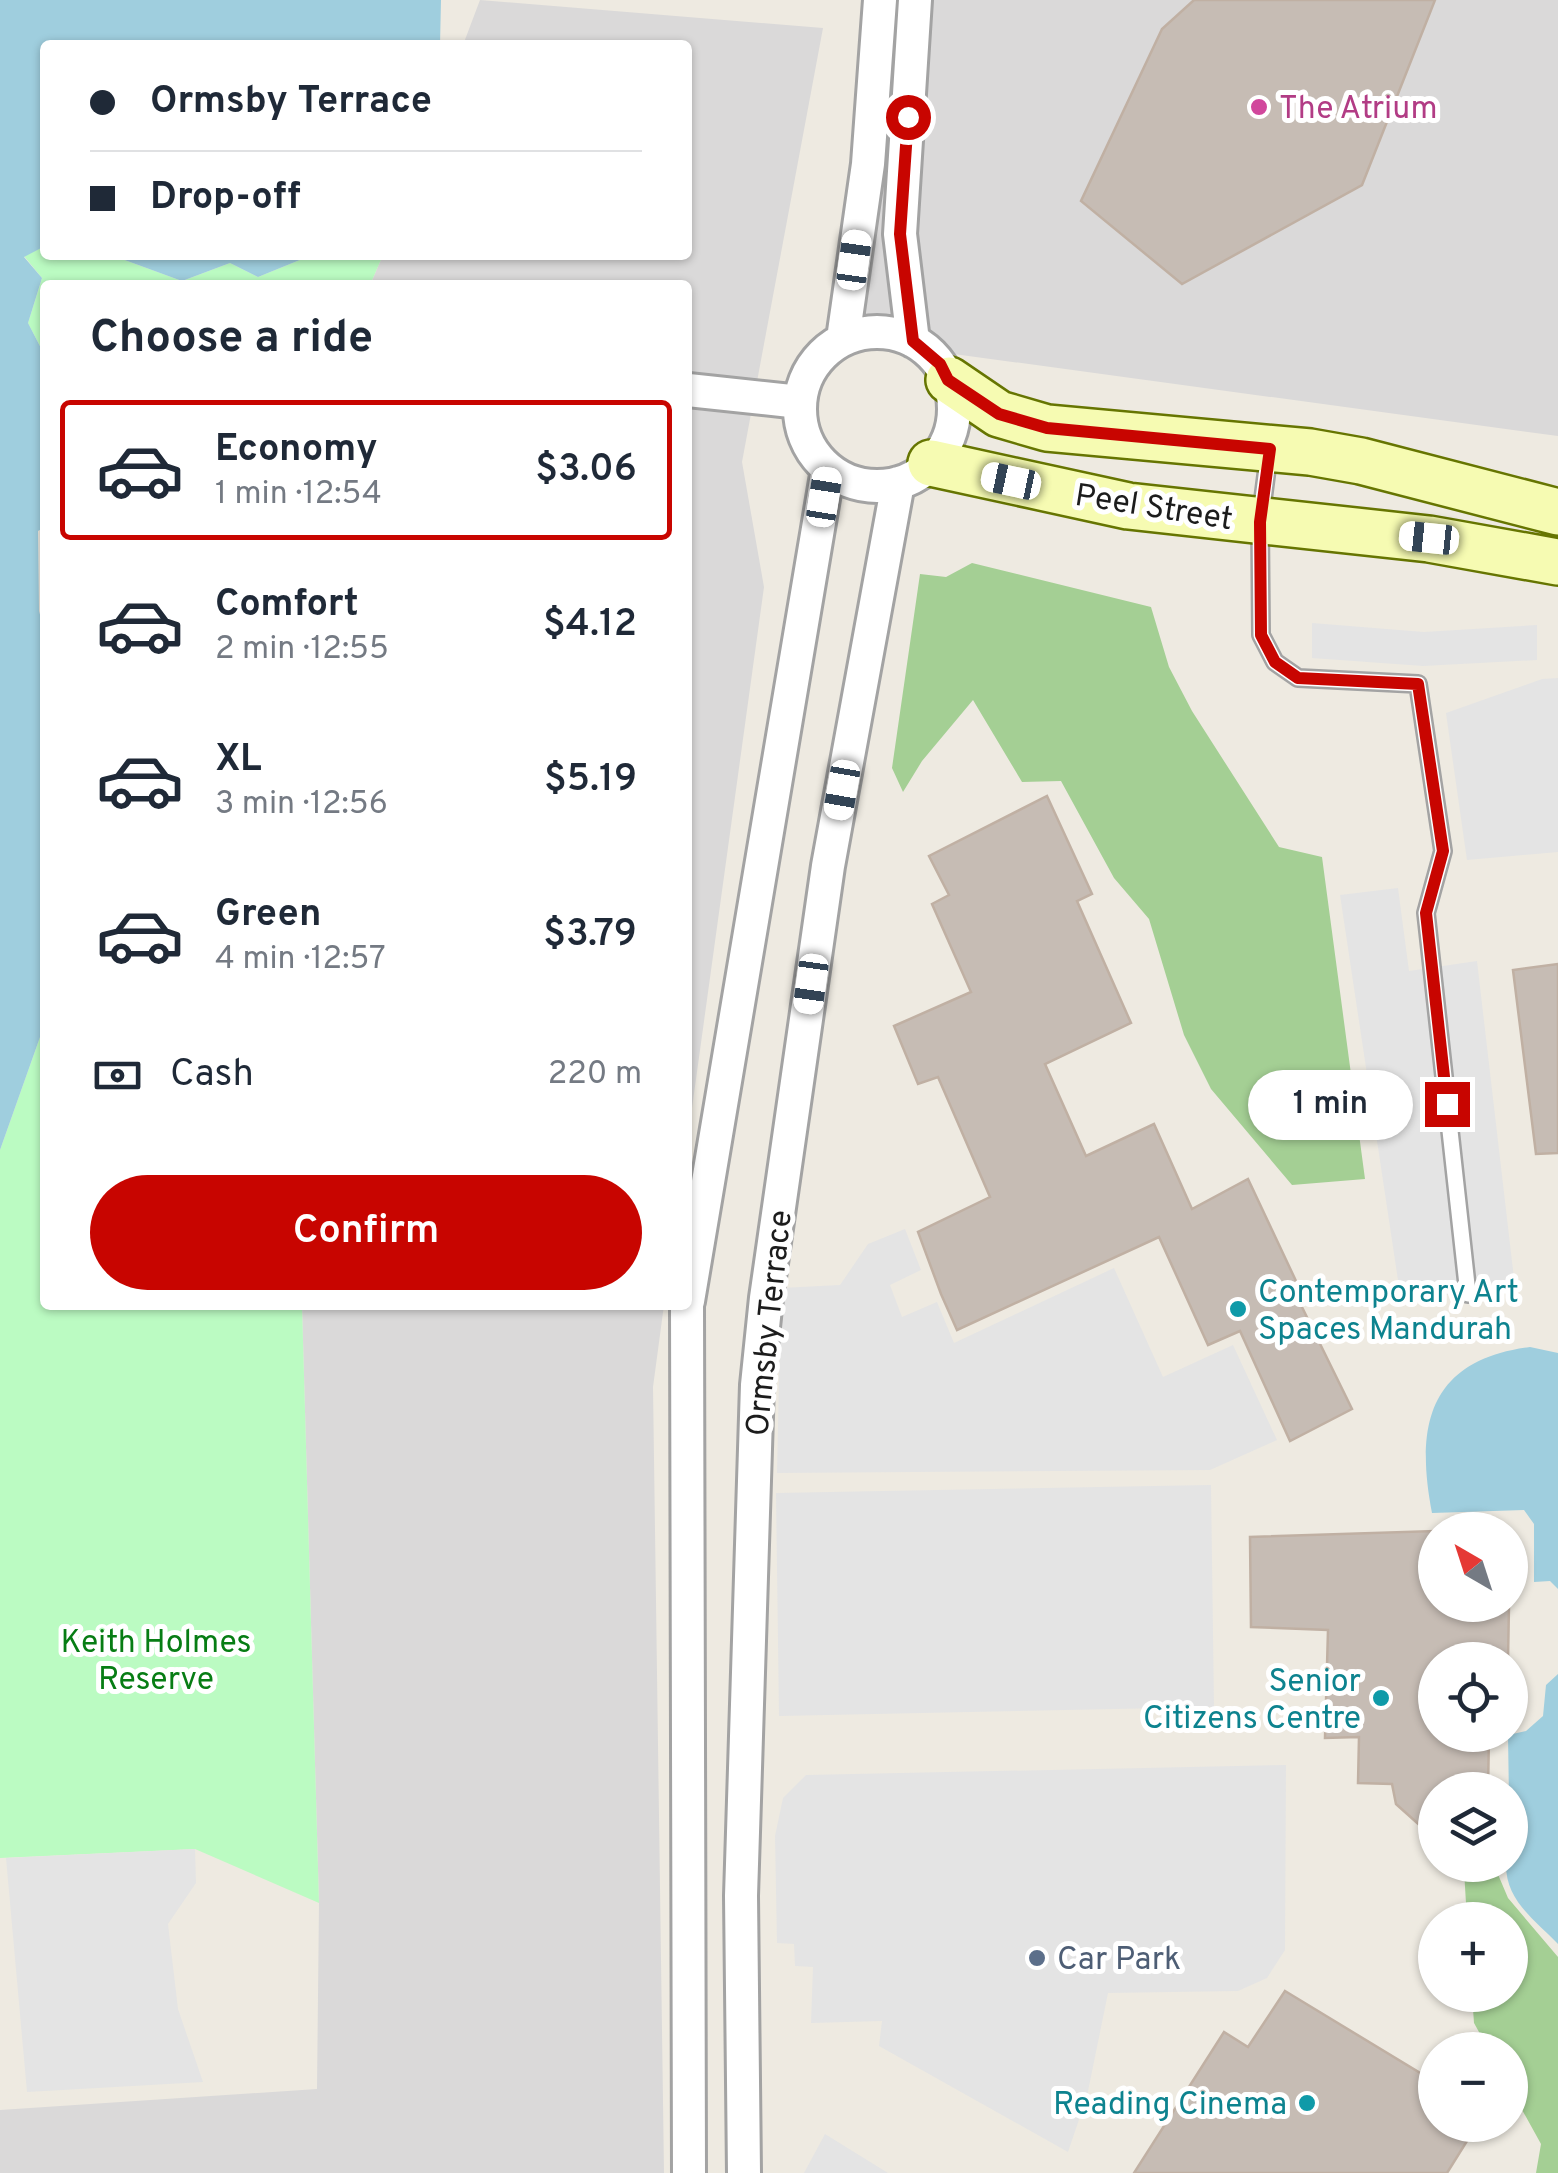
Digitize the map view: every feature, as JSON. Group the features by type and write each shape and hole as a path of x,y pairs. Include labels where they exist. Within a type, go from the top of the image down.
{"street":[{"path":"844,340 868,164 880,0"},
{"path":"913,341 900,234 914,0"},
{"path":"866,333 890,333 913,341 940,364 954,402 952,424 945,446 914,473 873,486 850,481 828,469 812,450 800,426 800,402 808,377 822,355 844,340 866,333"},
{"name":"Peel Street","path":"948,380 999,414 1047,428 1361,461 1558,512"},
{"path":"692,390 800,402"},
{"path":"692,1273 828,469"},
{"name":"Peel Street","path":"914,473 1128,506 1429,538 1558,562"},
{"name":"Ormsby Terrace","path":"744,2173 741,1896 757,1385 828,866 914,473"},
{"path":"687,1310 689,2173"}],"lane":[{"path":"1270,449 1260,522 1261,635 1275,662 1298,678 1418,684 1443,851 1426,913 1468,1294"}],"shaded area":[{"path":"480,0 823,28 742,462 764,587 692,1108 692,280 372,280 381,260 692,260 692,40 465,40"},
{"path":"877,0 1558,0 1558,436 844,339"},
{"path":"1312,623 1424,632 1537,625 1537,660 1423,666 1312,658"},
{"path":"1558,678 1558,852 1467,860 1446,713 1542,679"},
{"path":"1398,888 1409,971 1477,961 1515,1287 1401,1300 1340,895"},
{"path":"905,1229 921,1270 890,1285 902,1317 937,1302 954,1343 1114,1268 1163,1377 1233,1345 1277,1440 1210,1470 777,1473 781,1288 840,1285 868,1244"},
{"path":"302,1310 663,1310 653,1387 664,2173 0,2173 0,2110 317,2089 319,1903"},
{"path":"1211,1485 1214,1707 779,1716 776,1493"},
{"name":"Car Park","path":"1286,1765 1285,1950 1267,1978 1238,1991 1108,1993 1087,2096 1068,2152 879,2046 882,2021 811,2023 813,1967 795,1966 794,1944 777,1943 775,1836 783,1798 806,1775"},
{"path":"195,1849 196,1883 168,1924 178,2009 203,2082 27,2092 6,1858"},
{"path":"825,2134 888,2173 804,2173"}],"green space":[{"path":"40,248 40,260 125,260 179,280 41,280 24,256"},
{"path":"300,260 381,260 372,280 185,280 230,263 258,277"},
{"path":"40,284 40,346 28,323"},
{"path":"972,563 1151,607 1169,667 1192,711 1279,847 1322,857 1365,1179 1292,1185 1211,1089 1184,1035 1149,919 1114,878 1061,781 1022,782 973,700 922,761 903,792 892,768 920,574 946,577"},
{"name":"Keith Holmes Reserve","path":"40,1037 40,1310 302,1310 319,1903 195,1849 0,1858 0,1150"},
{"path":"1465,1882 1501,1882 1511,1902 1466,1902"},
{"path":"1528,1922 1558,1957 1558,2173 1536,2173 1541,2144 1528,2121 1528,2032 1479,2032 1473,2012 1528,2012"}],"water":[{"path":"0,0 441,0 440,40 40,40 40,249 24,257 42,278 28,323 40,346 40,1037 0,1150"},
{"path":"125,260 300,260 258,277 230,263 179,280"},
{"path":"1530,1347 1558,1353 1558,1589 1550,1581 1534,1582 1534,1524 1528,1512 1432,1512 1426,1452 1437,1402 1450,1382 1470,1366 1496,1354"},
{"path":"1558,1674 1558,1944 1531,1918 1528,1902 1518,1902 1508,1882 1528,1882 1528,1772 1509,1772 1508,1752 1528,1752 1528,1729 1543,1716 1546,1685"}],"building":[{"name":"The Atrium","path":"1194,0 1435,0 1362,185 1182,284 1081,201 1162,29"},
{"path":"1047,796 1092,894 1077,901 1131,1023 1045,1064 1086,1156 1154,1124 1192,1209 1248,1179 1304,1298 1299,1301 1352,1409 1290,1441 1240,1331 1208,1345 1159,1237 957,1330 941,1294 918,1232 990,1197 938,1077 918,1084 894,1026 971,992 932,904 949,895 929,856"},
{"path":"1558,964 1558,1153 1536,1154 1513,970"},
{"name":"Senior Citizens Centre","path":"1418,1532 1418,1622 1509,1622 1508,1642 1418,1642 1418,1752 1489,1752 1488,1772 1418,1772 1418,1824 1396,1804 1392,1784 1358,1783 1359,1737 1325,1738 1328,1630 1251,1627 1250,1537"},
{"name":"Reading Cinema","path":"1285,1991 1418,2072 1418,2142 1466,2142 1447,2173 1134,2173 1224,2032 1248,2047"}],"place":[{"name":"The Atrium","path":"1259,107"},
{"name":"Contemporary Art Spaces Mandurah","path":"1238,1309"},
{"name":"Senior Citizens Centre","path":"1381,1698"},
{"name":"Car Park","path":"1037,1958"},
{"name":"Reading Cinema","path":"1307,2103"}],"route":[{"path":"908,117 900,234 913,341 940,364 948,380 999,414 1047,428 1270,449 1260,522 1261,635 1275,662 1298,678 1418,684 1443,851 1426,913 1447,1104"}]}
